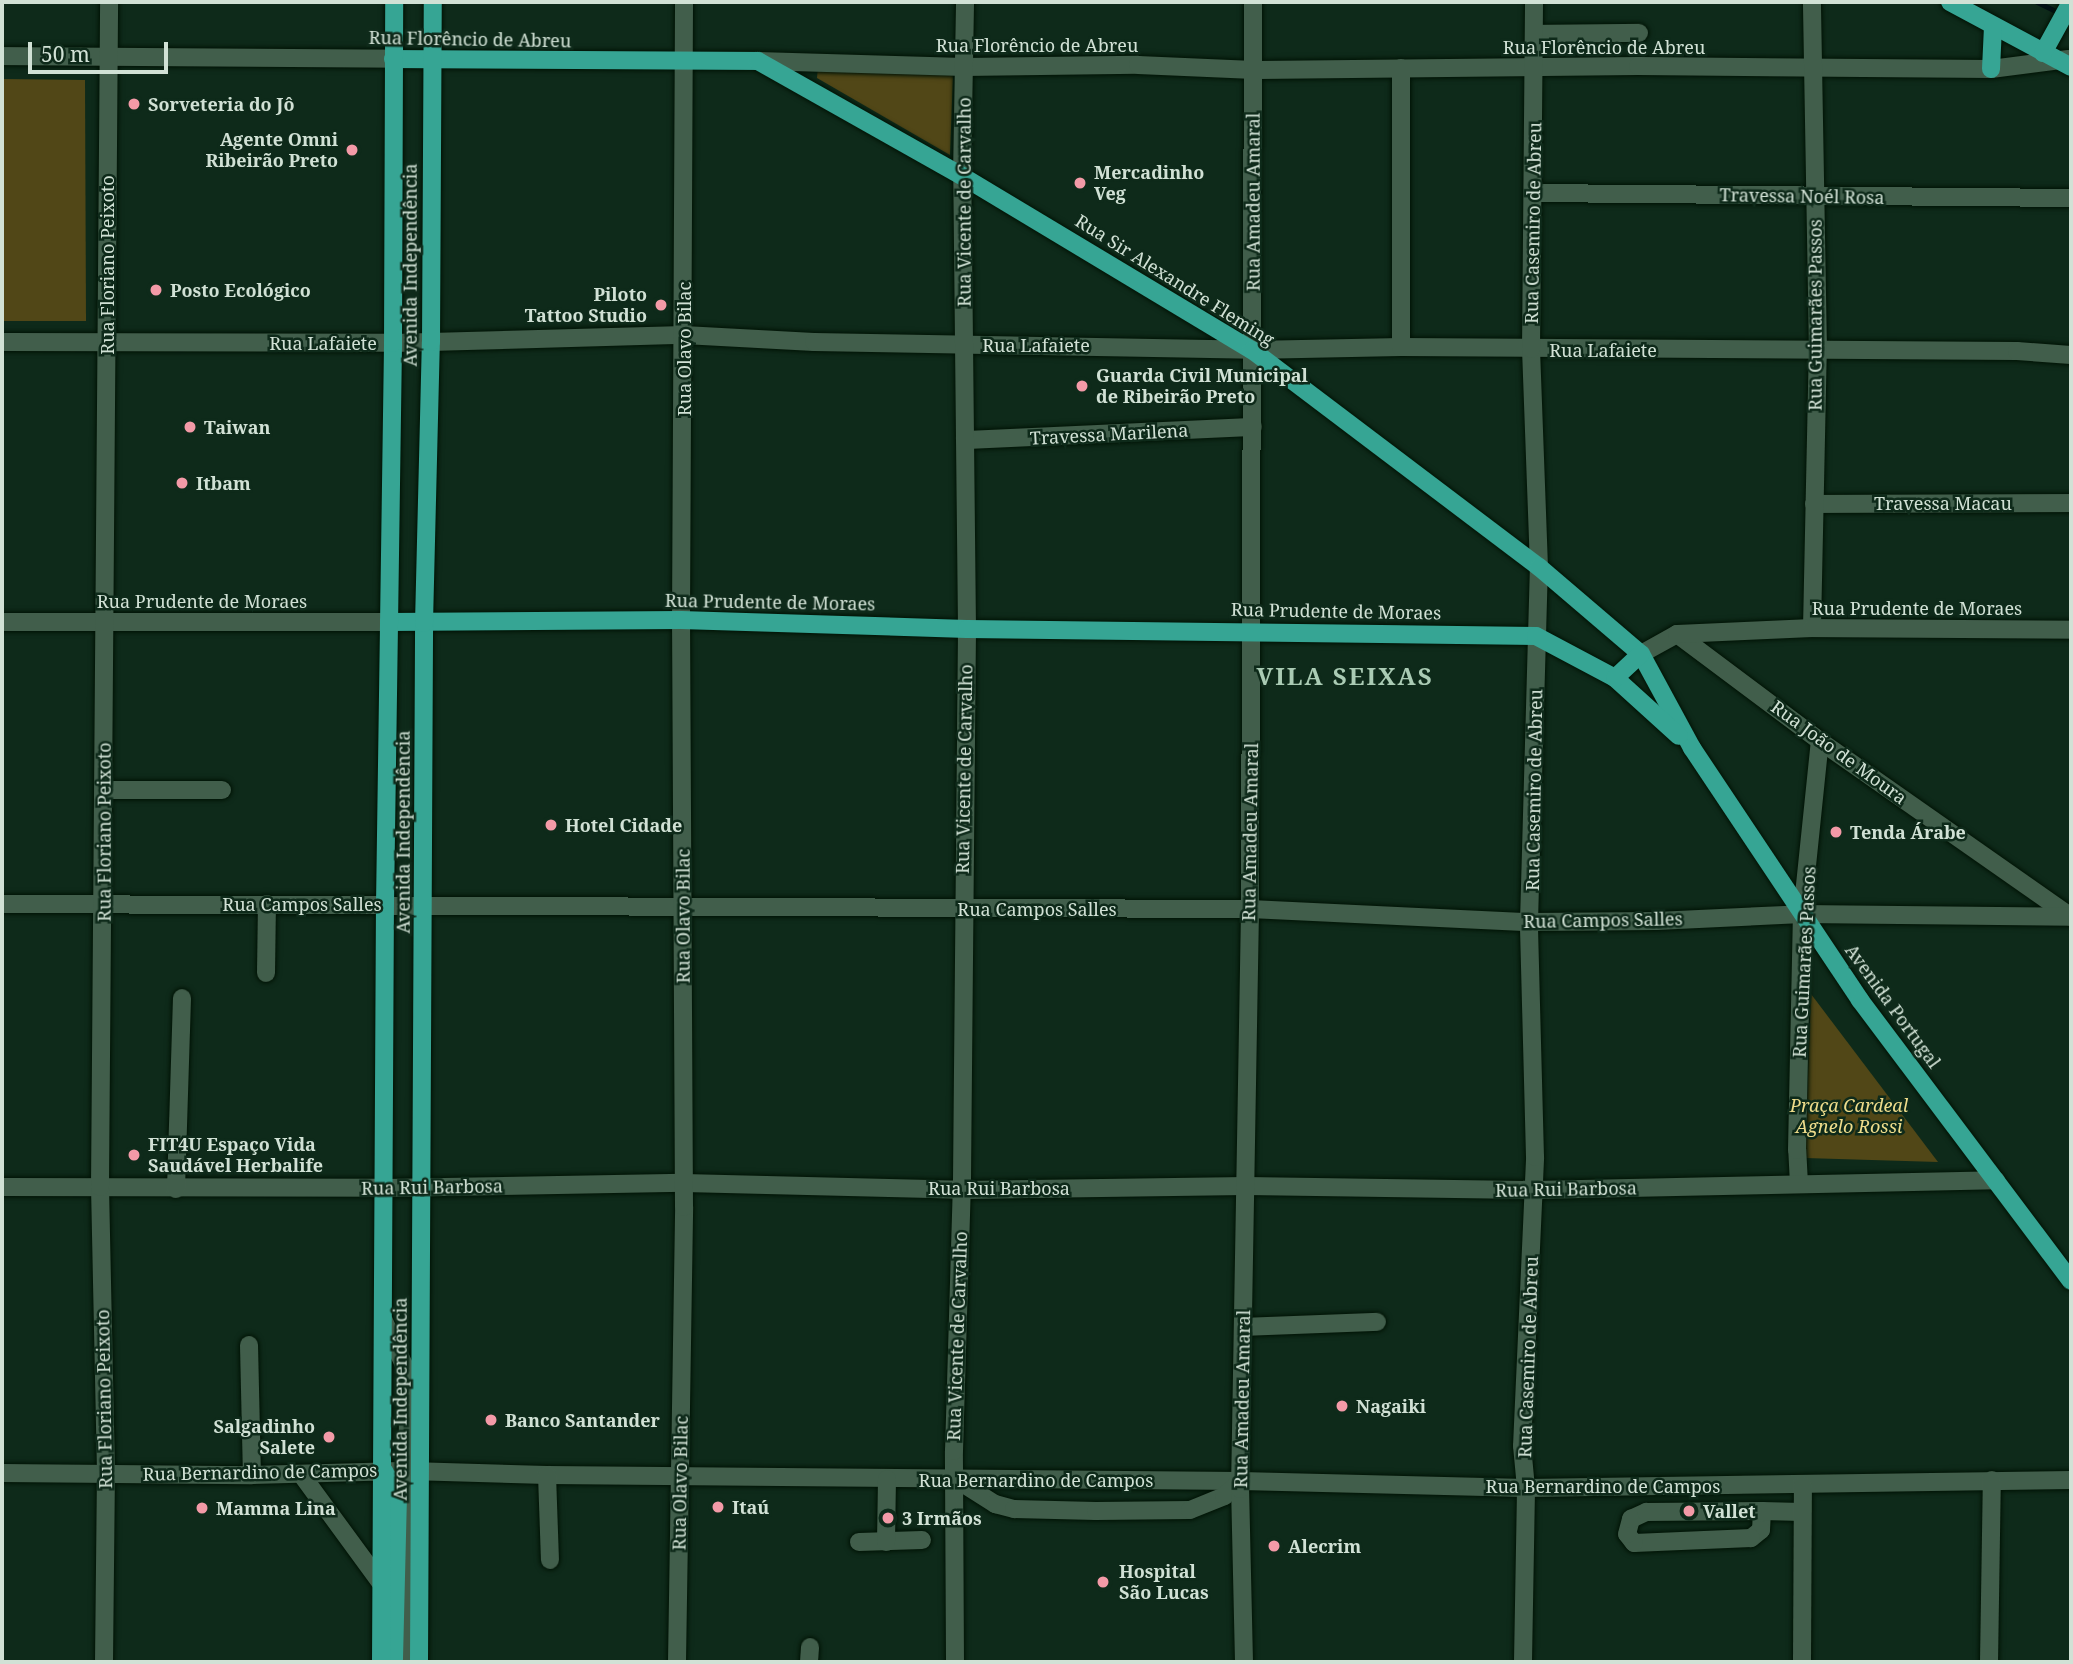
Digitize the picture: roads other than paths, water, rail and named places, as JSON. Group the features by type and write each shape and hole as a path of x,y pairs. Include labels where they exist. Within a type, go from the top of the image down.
{"main road":[{"name":"Avenida Independência","path":"381,1662 384,1471 384,904 394,343 394,2"},
{"name":"Avenida Independência","path":"419,1662 415,1471 422,1187 424,623 431,342 433,2"},
{"path":"1950,2 2059,57 2070,4"},
{"path":"1991,69 1993,26"},
{"name":"Rua Florêncio de Abreu","path":"393,59 758,61"},
{"name":"Rua Sir Alexandre Fleming","path":"758,61 962,176 1252,350 1539,567 1641,653"},
{"name":"Rua Prudente de Moraes","path":"389,622 681,620 967,629 1252,630 1536,636"},
{"name":"Avenida Portugal","path":"1536,636 1615,678 1692,748"},
{"path":"1615,678 1641,653"},
{"name":"Avenida Portugal","path":"1641,653 1692,748 1860,1000 2071,1280"},
{"path":"384,1471 398,1494 394,1662"},
{"path":"418,1640 432,1662"}],"street":[{"name":"Rua Floriano Peixoto","path":"104,1662 106,1473 100,1187 109,2"},
{"name":"Rua Olavo Bilac","path":"677,1662 684,1183 681,620 684,2"},
{"name":"Rua Vicente de Carvalho","path":"956,1662 954,1478 961,1190 967,629 962,176 965,2"},
{"name":"Rua Amadeu Amaral","path":"1244,1662 1241,1481 1250,909 1253,2"},
{"name":"Rua Casemiro de Abreu","path":"1523,1662 1526,1488 1522,1446 1534,1190 1530,922 1539,567 1531,349 1536,68 1534,2"},
{"name":"Rua Guimarães Passos","path":"1812,2 1818,351 1812,628"},
{"path":"1535,34 1639,33"},
{"name":"Rua Florêncio de Abreu","path":"2,56 393,59"},
{"name":"Rua Florêncio de Abreu","path":"758,61 964,66 1138,65 1254,70 1991,69 2059,57"},
{"path":"1401,68 1401,347"},
{"name":"Travessa Noél Rosa","path":"1533,193 2071,198"},
{"name":"Rua Lafaiete","path":"2,342 394,343 684,335 965,345 1252,350 1401,347 2017,351 2071,355"},
{"name":"Travessa Marilena","path":"965,440 1253,427"},
{"name":"Travessa Macau","path":"1814,504 2071,503"},
{"name":"Rua Prudente de Moraes","path":"2,622 389,622"},
{"name":"Rua Prudente de Moraes","path":"1641,653 1677,634 1812,628 2071,630"},
{"name":"Rua João de Moura","path":"1677,634 1820,741 2071,917"},
{"name":"Rua Guimarães Passos","path":"1800,1184 1797,1150 1802,914 1820,741"},
{"path":"104,790 222,790"},
{"name":"Rua Campos Salles","path":"2,904 1250,909 1530,922 1656,922 1802,914 2071,917"},
{"path":"266,973 267,904"},
{"path":"176,1189 182,998"},
{"name":"Rua Rui Barbosa","path":"2,1187 384,1188 684,1183 961,1190 1246,1186 1534,1190 1996,1180"},
{"path":"384,1321 408,1374 415,1471 407,1662"},
{"path":"1244,1327 1377,1322"},
{"path":"249,1345 252,1475"},
{"name":"Rua Bernardino de Campos","path":"2,1473 252,1475 415,1471 681,1477 1241,1481 1526,1488 2071,1480"},
{"path":"301,1474 383,1586"},
{"path":"547,1475 550,1560"},
{"path":"954,1478 995,1504 1014,1509 1096,1511 1190,1510 1224,1496 1241,1481"},
{"path":"886,1542 887,1479"},
{"path":"1989,1662 1992,1480"},
{"path":"1802,1662 1803,1485"},
{"path":"1762,1511 1761,1530 1751,1538 1634,1543 1627,1534 1631,1519 1646,1512 1762,1511 1802,1512"},
{"path":"859,1542 922,1540"}],"waterway":[{"path":"2037,2 2062,14"}],"place":[{"name":"Sorveteria do Jô","path":"134,104"},
{"name":"Agente Omni Ribeirão Preto","path":"352,150"},
{"name":"Mercadinho Veg","path":"1080,183"},
{"name":"Posto Ecológico","path":"156,290"},
{"name":"Piloto Tattoo Studio","path":"661,305"},
{"name":"Guarda Civil Municipal de Ribeirão Preto","path":"1082,386"},
{"name":"Taiwan","path":"190,427"},
{"name":"Itbam","path":"182,483"},
{"name":"Hotel Cidade","path":"551,825"},
{"name":"Tenda Árabe","path":"1836,832"},
{"name":"FIT4U Espaço Vida Saudável Herbalife","path":"134,1155"},
{"name":"Nagaiki","path":"1342,1406"},
{"name":"Banco Santander","path":"491,1420"},
{"name":"Salgadinho Salete","path":"329,1437"},
{"name":"Itaú","path":"718,1507"},
{"name":"Mamma Lina","path":"202,1508"},
{"name":"Vallet","path":"1689,1511"},
{"name":"3 Irmãos","path":"888,1518"},
{"name":"Alecrim","path":"1274,1546"},
{"name":"Hospital São Lucas","path":"1103,1582"}],"district":[{"name":"VILA SEIXAS","path":"1345,676"}],"park label":[{"name":"Praça Cardeal Agnelo Rossi","path":"1849,1116"}]}
